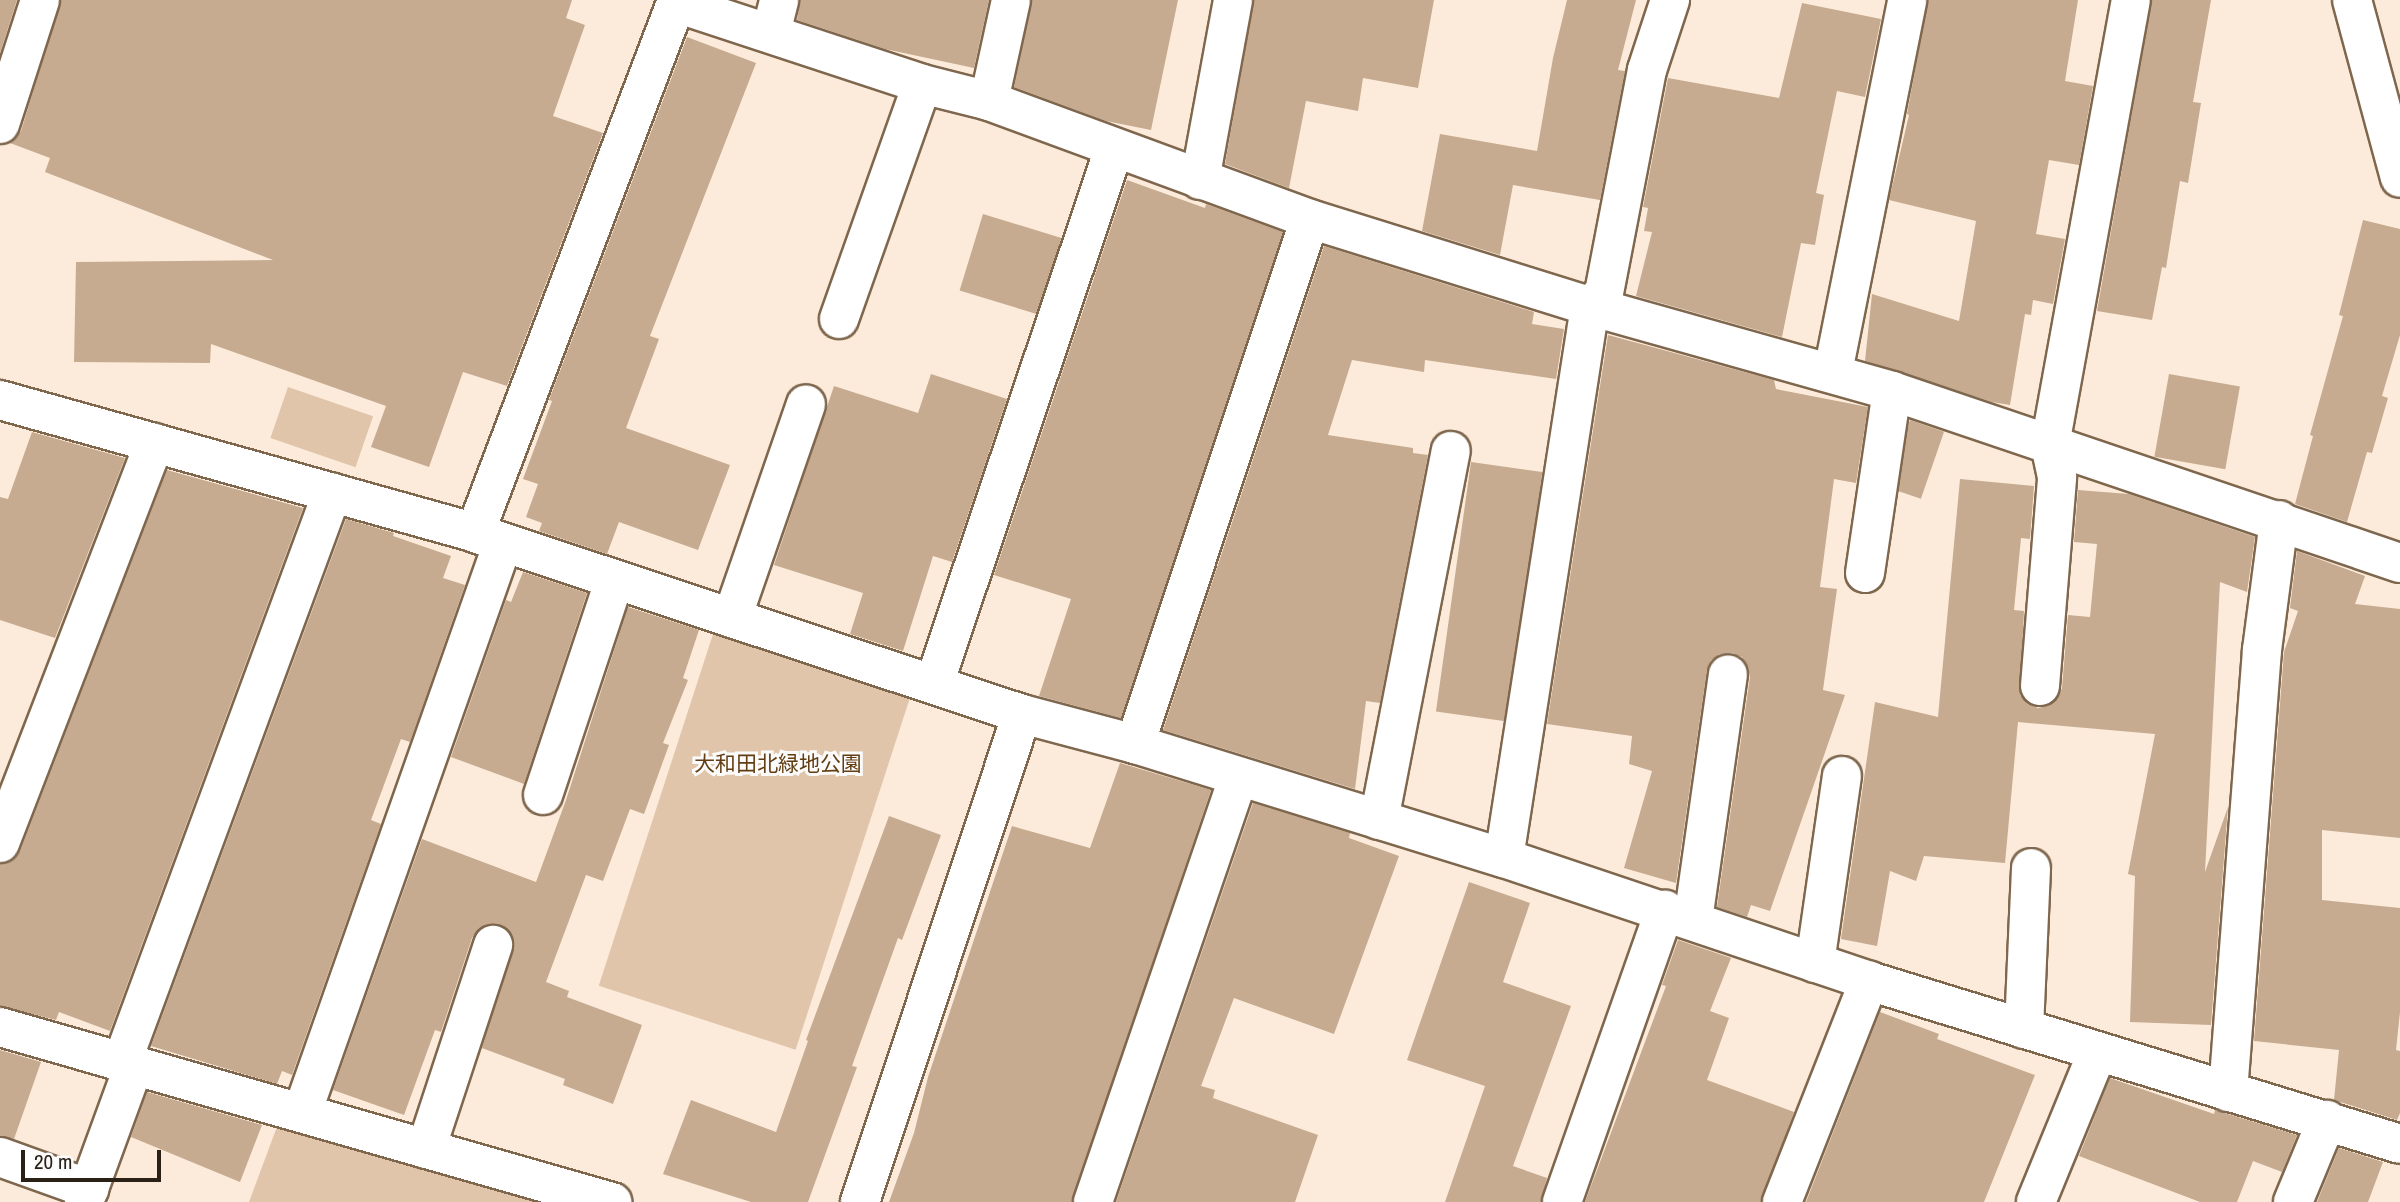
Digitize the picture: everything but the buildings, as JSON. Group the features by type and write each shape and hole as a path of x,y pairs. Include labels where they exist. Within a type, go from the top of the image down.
{"street":[{"path":"0,124 40,0"},
{"path":"989,101 1011,0"},
{"path":"1200,180 1233,0"},
{"path":"1504,858 1590,306 1604,293 1647,70 1670,0"},
{"path":"1833,372 1907,0"},
{"path":"2040,686 2057,477 2050,445 2131,0"},
{"path":"302,1113 489,538 672,1 775,17 922,84 989,101 1310,219 1590,306 1833,372 2279,520 2400,563"},
{"path":"2364,3 2400,177"},
{"path":"839,319 922,84"},
{"path":"934,684 1114,149"},
{"path":"1135,744 1310,219"},
{"path":"1866,573 1892,391"},
{"path":"0,400 489,538 1022,714 1135,744 1504,858 1869,981 2097,1053 2327,1119 2400,1144"},
{"path":"732,618 806,404"},
{"path":"0,843 154,443"},
{"path":"1379,820 1451,451"},
{"path":"0,1157 86,1195 128,1064 332,493"},
{"path":"2228,1092 2262,650 2279,520"},
{"path":"543,795 614,581"},
{"path":"1562,1202 1679,915 1728,674"},
{"path":"860,1202 1022,714"},
{"path":"1815,963 1842,776"},
{"path":"1093,1202 1238,778"},
{"path":"2024,1029 2031,868"},
{"path":"426,1149 493,945"},
{"path":"1782,1202 1869,981"},
{"path":"0,1027 612,1202"},
{"path":"2036,1202 2097,1053"},
{"path":"2292,1202 2327,1119"}],"green space":[{"path":"288,387 373,416 356,467 270,438"},
{"name":"大和田北緑地公園","path":"714,631 911,695 796,1050 599,986"},
{"path":"281,1116 570,1202 249,1202"}]}
